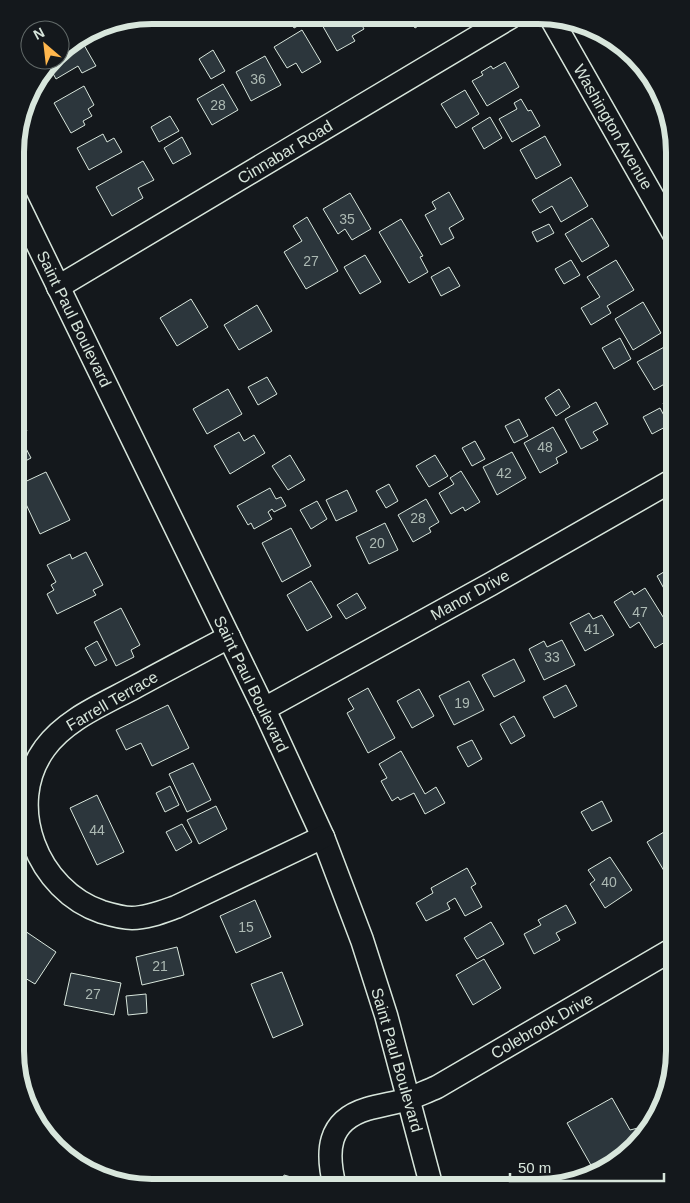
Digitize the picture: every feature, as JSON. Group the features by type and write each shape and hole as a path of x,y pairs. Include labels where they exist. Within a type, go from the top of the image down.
{"street":[{"name":"Cinnabar Road","path":"58,287 499,24"},
{"name":"Washington Avenue","path":"555,25 666,220"},
{"name":"Saint Paul Boulevard","path":"24,217 264,709 323,837 362,940 386,1015 430,1179"},
{"name":"Manor Drive","path":"264,709 491,584 666,484"},
{"name":"Farrell Terrace","path":"228,637 100,705 60,731 45,747 36,762 30,780 27,799 27,814 36,852 47,871 59,886 74,899 93,909 113,916 132,918 176,907 323,837"},
{"name":"Colebrook Drive","path":"333,1179 330,1153 333,1138 338,1127 350,1117 365,1110 408,1099 437,1087 666,953"}],"building":[{"path":"292,24 301,24 294,28"},
{"path":"322,24 361,24 364,29 352,36 355,41 337,51"},
{"path":"412,24 422,24 415,28"},
{"path":"302,30 321,62 302,73 296,63 287,68 274,47"},
{"path":"83,44 96,66 82,73 78,66 56,79 52,72 54,70 70,70 70,54"},
{"path":"213,50 225,71 211,79 199,59"},
{"path":"265,56 281,85 251,101 236,72"},
{"path":"505,62 519,87 487,106 472,81 483,75 481,72 491,66 493,69"},
{"path":"223,84 238,110 212,125 197,99"},
{"path":"84,86 94,105 88,109 92,116 83,121 85,125 71,133 54,103"},
{"path":"465,90 479,114 456,128 441,104"},
{"path":"521,99 528,111 531,110 540,126 512,142 499,119 517,109 514,103"},
{"path":"170,116 179,131 159,142 151,127"},
{"path":"490,117 502,138 484,149 472,128"},
{"path":"103,134 107,142 114,138 122,152 89,170 77,148"},
{"path":"545,136 561,165 536,179 520,150"},
{"path":"182,137 191,154 173,164 164,148"},
{"path":"143,161 154,180 138,188 143,198 112,216 96,187"},
{"path":"571,177 588,206 561,222 552,206 540,213 532,200"},
{"path":"449,192 464,219 449,228 454,238 441,245 425,215 436,209 432,202"},
{"path":"350,193 371,229 352,240 345,229 338,234 323,209"},
{"path":"307,217 338,271 306,289 284,252 302,241 293,226"},
{"path":"592,218 609,246 582,262 565,234"},
{"path":"401,219 423,256 420,257 428,272 409,283 379,232"},
{"path":"549,224 554,233 537,242 532,232"},
{"path":"365,255 381,282 360,294 344,267"},
{"path":"571,260 580,275 564,284 555,269"},
{"path":"616,260 634,290 607,306 611,313 591,325 581,308 600,297 587,277"},
{"path":"449,267 460,286 441,296 431,277"},
{"path":"191,299 208,327 177,346 160,318"},
{"path":"643,302 661,333 633,350 615,319"},
{"path":"257,305 272,331 239,350 224,325"},
{"path":"620,338 631,359 614,369 602,348"},
{"path":"666,346 666,383 654,390 637,362"},
{"path":"267,377 277,394 258,405 248,387"},
{"path":"228,389 242,414 207,434 193,409"},
{"path":"559,389 570,407 556,416 545,398"},
{"path":"596,402 608,424 593,432 598,440 581,449 565,419"},
{"path":"660,408 666,419 666,427 652,434 643,417"},
{"path":"519,419 528,436 514,443 505,426"},
{"path":"553,427 567,452 556,458 558,463 540,473 524,443"},
{"path":"239,432 244,441 254,435 265,453 230,474 214,446"},
{"path":"475,441 485,459 472,466 462,448"},
{"path":"24,445 31,458 24,462"},
{"path":"512,452 526,478 497,495 483,467"},
{"path":"290,455 305,480 288,490 272,466"},
{"path":"435,455 448,476 429,487 416,466"},
{"path":"461,471 480,502 465,511 463,507 451,514 439,493 454,484 450,478"},
{"path":"46,472 70,520 40,534 24,502 24,482"},
{"path":"389,484 398,501 386,508 376,491"},
{"path":"270,488 276,499 281,497 286,506 274,512 272,509 268,512 272,519 254,529 251,523 248,525 237,506"},
{"path":"347,490 357,511 336,521 326,500"},
{"path":"426,499 439,522 429,528 431,532 413,542 398,515"},
{"path":"317,501 327,519 311,529 300,510"},
{"path":"385,523 398,550 369,564 356,537"},
{"path":"291,528 311,566 282,582 262,543"},
{"path":"86,552 103,585 93,590 96,595 57,614 47,594 54,590 51,585 56,582 47,565 70,554 72,559"},
{"path":"666,571 666,592 657,576"},
{"path":"311,581 332,617 307,631 287,595"},
{"path":"645,588 666,622 666,641 655,648 639,622 630,628 614,602 632,591 634,595"},
{"path":"357,593 366,608 346,619 337,605"},
{"path":"121,608 140,645 131,650 134,657 116,666 94,622"},
{"path":"589,613 593,619 602,615 614,635 585,651 570,623"},
{"path":"562,640 575,665 544,680 529,649 544,641 547,647"},
{"path":"97,641 107,660 95,666 85,648"},
{"path":"514,659 525,681 494,697 482,675"},
{"path":"469,681 484,710 454,725 439,696"},
{"path":"566,685 577,706 554,718 543,697"},
{"path":"368,688 395,738 368,753 347,713 354,709 348,699"},
{"path":"419,689 434,716 412,728 397,701"},
{"path":"168,705 189,748 152,766 141,743 126,750 116,730"},
{"path":"514,716 525,736 511,744 500,724"},
{"path":"472,740 482,759 468,767 457,747"},
{"path":"401,751 425,794 436,787 445,803 425,814 414,793 400,800 398,797 392,801 381,781 387,778 379,764"},
{"path":"193,763 211,800 187,812 169,774"},
{"path":"170,786 179,805 165,812 156,793"},
{"path":"97,795 124,852 97,865 70,808"},
{"path":"602,801 612,821 592,831 581,812"},
{"path":"216,806 227,829 199,844 187,820"},
{"path":"182,824 192,842 176,851 166,832"},
{"path":"664,832 666,835 666,874 647,842"},
{"path":"610,857 632,890 605,908 590,884 595,880 588,870"},
{"path":"467,868 476,884 471,887 482,907 465,916 455,898 447,903 450,909 426,921 416,903 433,893 431,888"},
{"path":"255,900 271,937 236,953 220,916"},
{"path":"566,905 576,923 556,933 560,940 534,954 524,934 541,925 538,920"},
{"path":"491,922 504,944 477,959 464,938"},
{"path":"25,931 56,952 35,984 24,977"},
{"path":"177,947 184,975 142,985 136,957"},
{"path":"484,959 501,988 473,1005 456,975"},
{"path":"282,972 303,1025 273,1038 251,984"},
{"path":"71,973 121,983 114,1015 64,1005"},
{"path":"146,994 147,1013 128,1015 126,996"},
{"path":"612,1098 630,1130 640,1129 616,1153 591,1167 567,1123"},
{"path":"284,1175 298,1179 283,1179"}]}
